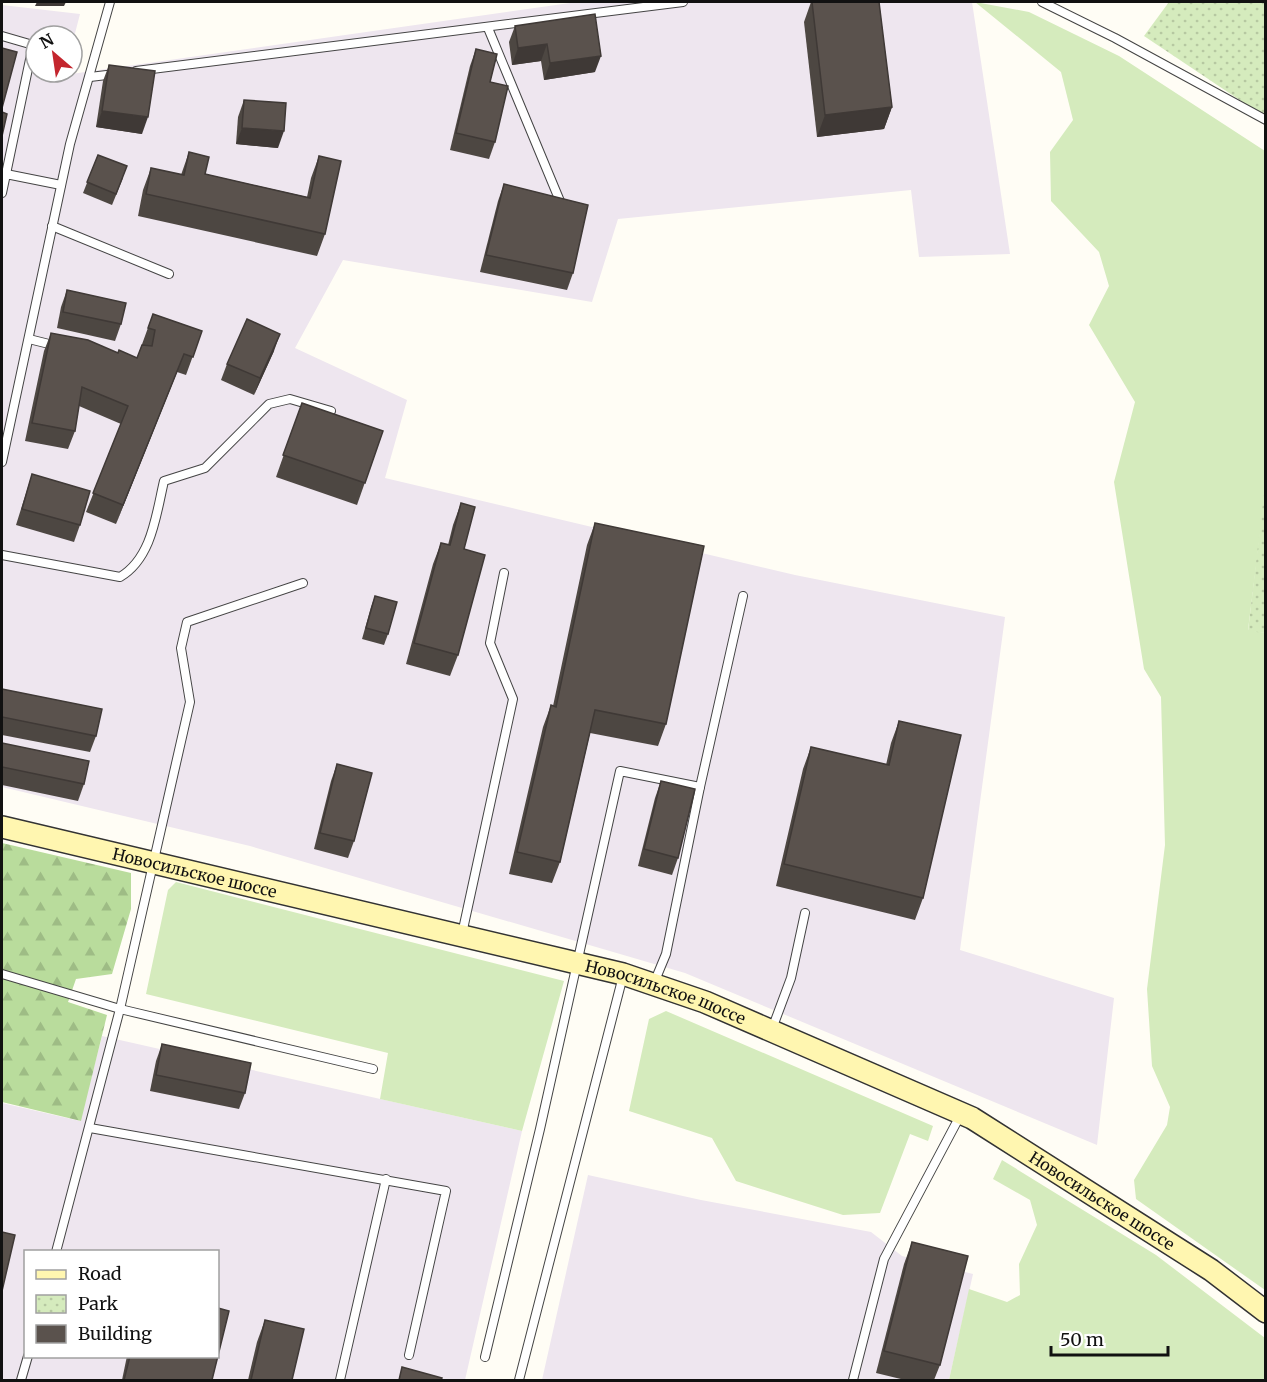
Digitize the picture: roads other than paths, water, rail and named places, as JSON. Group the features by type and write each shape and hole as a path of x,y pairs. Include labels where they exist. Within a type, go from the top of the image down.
{"street":[{"name":"Новосильское шоссе","path":"2,827 623,974 705,1002 962,1113 1211,1270 1266,1312"}],"lane":[{"path":"2,462 61,185 110,2"},
{"path":"90,77 683,2"},
{"path":"1042,2 1116,38 1266,120"},
{"path":"488,28 562,207"},
{"path":"2,36 33,45 4,173 2,193"},
{"path":"4,173 61,185"},
{"path":"52,226 169,274"},
{"path":"29,339 62,347"},
{"path":"2,555 120,577 135,568 148,542 164,481 205,468 269,404 290,399 331,411"},
{"path":"462,936 513,699 490,644 504,573"},
{"path":"56,1250 120,1009 190,702 181,648 187,622 303,583"},
{"path":"654,985 666,954 742,596"},
{"path":"485,1358 620,771 700,787"},
{"path":"771,1031 791,978 805,913"},
{"path":"2,974 120,1009 373,1070"},
{"path":"519,1380 623,974"},
{"path":"853,1380 884,1259 962,1113"},
{"path":"90,1128 446,1191 410,1355"},
{"path":"340,1380 386,1179"},
{"path":"21,1380 26,1358"}]}
